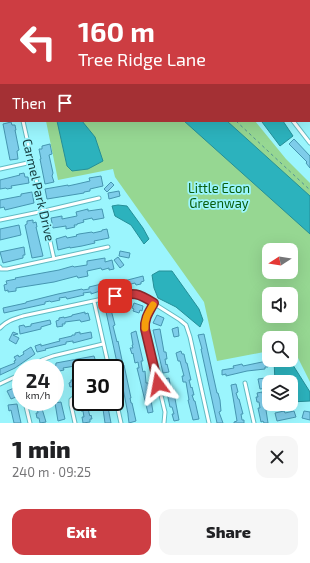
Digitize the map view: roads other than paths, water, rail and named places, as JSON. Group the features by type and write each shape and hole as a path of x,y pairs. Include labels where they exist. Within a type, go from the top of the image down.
{"street":[{"name":"Carmel Park Drive","path":"23,122 54,259"},
{"path":"295,122 310,143"},
{"path":"0,169 32,162"},
{"path":"0,220 99,198"},
{"path":"0,267 2,269 7,269 108,247"},
{"path":"0,328 14,319 126,294 134,293 142,296 186,325 209,423"},
{"path":"94,301 107,359"},
{"path":"154,303 146,317 145,329 164,412 164,423"},
{"path":"44,359 103,344"},
{"path":"0,384 12,379"},
{"path":"245,383 254,423"},
{"path":"72,399 72,410"},
{"path":"27,411 30,423"},
{"path":"72,411 75,423"},
{"path":"118,411 121,423"}],"water":[{"path":"57,122 83,122 95,137 103,161 88,169 72,171 67,166"},
{"path":"185,122 228,122 310,196 310,234"},
{"path":"262,122 284,122 293,136 280,146"},
{"path":"112,206 127,206 143,228 149,239 144,244 131,225 115,216"},
{"path":"159,271 172,271 199,309 203,320 200,327 176,307 158,298 154,288 152,275"},
{"path":"274,367 294,367 310,392 310,401 298,402 298,375 275,375"}],"park label":[{"name":"Little Econ Greenway","path":"219,196"}]}
